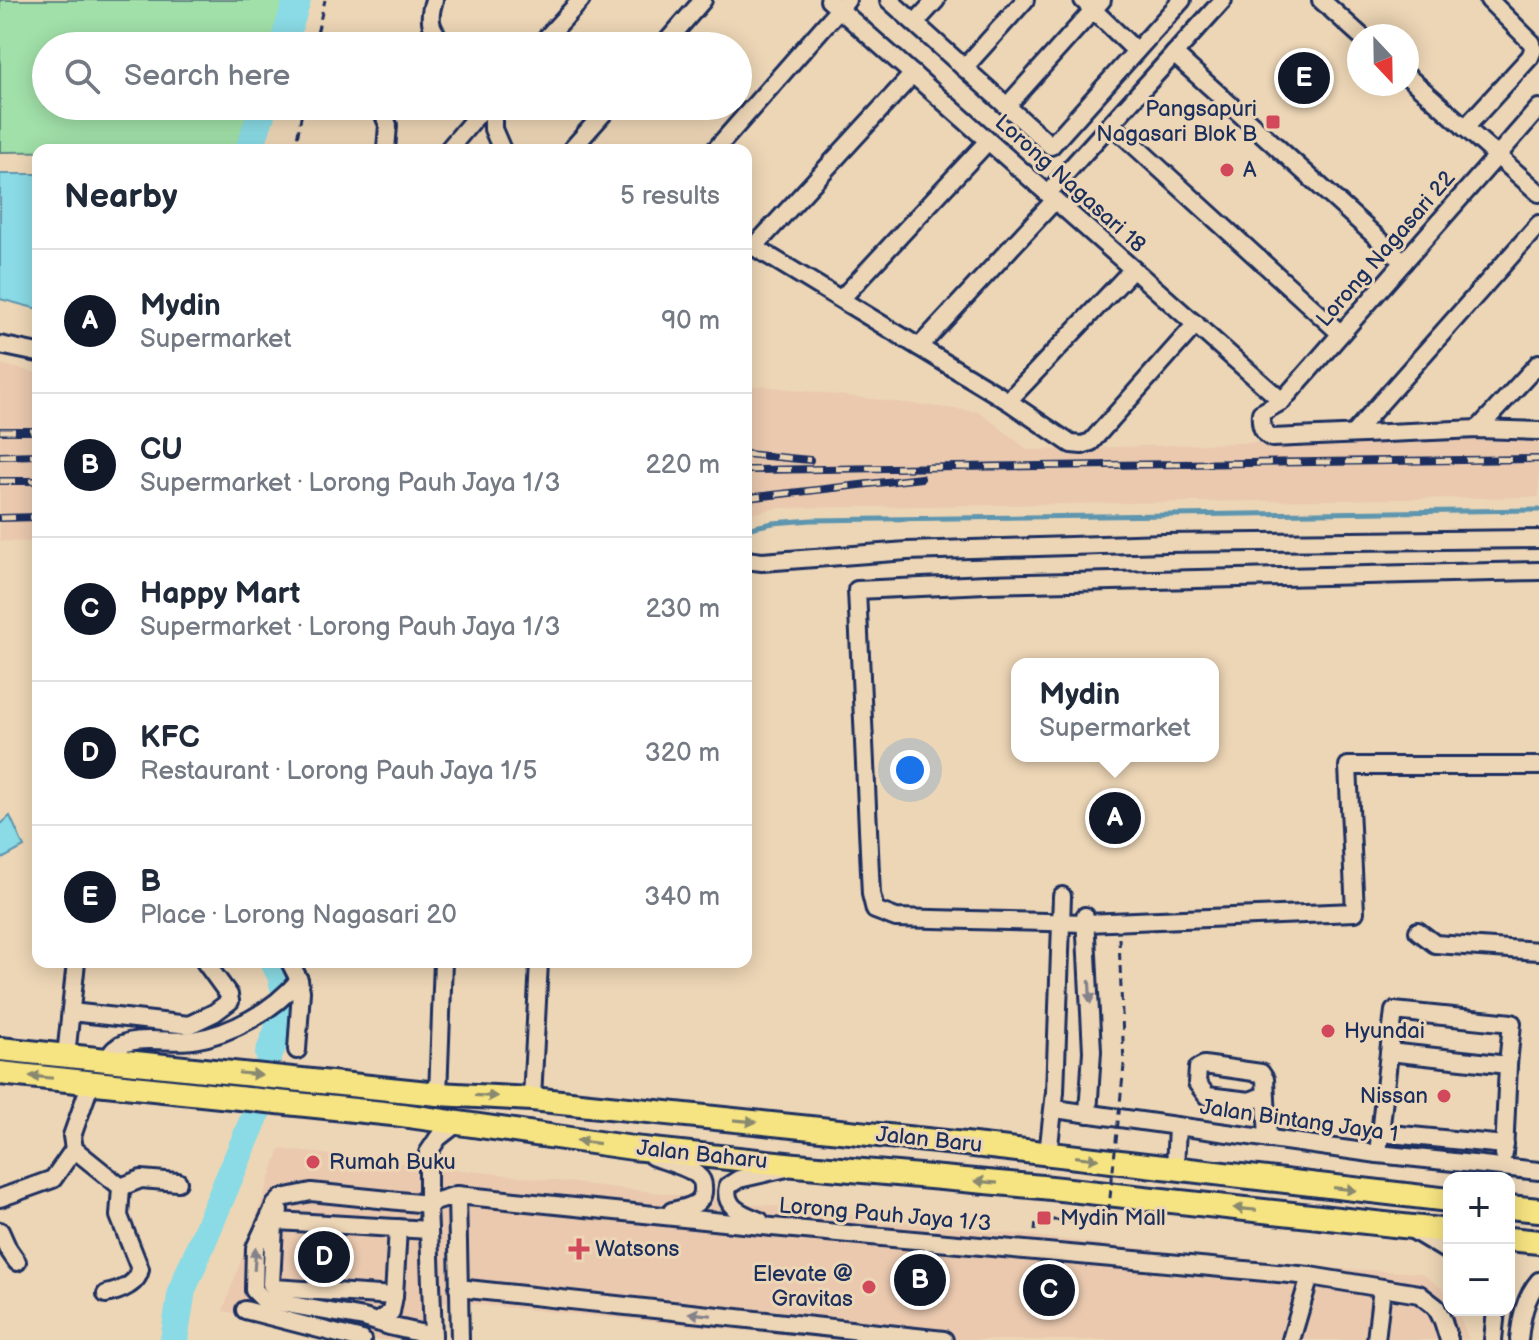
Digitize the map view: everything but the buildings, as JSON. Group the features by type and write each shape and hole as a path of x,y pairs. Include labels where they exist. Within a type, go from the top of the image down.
{"highway":[{"path":"0,1049 108,1059"},
{"name":"Jalan Baru","path":"108,1059 438,1094 532,1099 1443,1199"},
{"name":"Jalan Baharu","path":"0,1073 402,1115 633,1148 1066,1189 1406,1226"},
{"path":"1515,1208 1539,1210"},
{"path":"1406,1226 1443,1230"},
{"path":"1515,1240 1539,1242"}],"street":[{"path":"552,32 581,0"},
{"path":"675,32 703,0"},
{"path":"889,0 1051,146 1182,0"},
{"path":"915,23 936,0"},
{"path":"964,68 1025,0"},
{"path":"919,347 1052,197 1111,124 1223,0"},
{"path":"1321,0 1348,24"},
{"path":"1465,128 1533,50 1532,43 1489,0"},
{"path":"433,1 430,20 435,32"},
{"path":"752,106 838,3"},
{"name":"Lorong Nagasari 18","path":"838,3 913,74 1282,401"},
{"path":"1007,106 1093,3 1136,51"},
{"path":"1174,54 1404,262"},
{"path":"752,242 913,74"},
{"path":"1419,87 1539,193"},
{"name":"Lorong Nagasari 22","path":"1353,434 1272,438 1261,427 1261,413 1282,401 1539,108"},
{"path":"386,120 386,144"},
{"path":"453,144 473,120"},
{"path":"493,120 499,144"},
{"path":"576,144 598,120"},
{"path":"720,144 740,120"},
{"path":"1111,124 1340,333"},
{"path":"841,299 988,141"},
{"path":"1353,434 1539,224"},
{"path":"752,245 1008,401 1071,444 1091,442 1196,324"},
{"path":"1008,401 1133,269"},
{"path":"0,345 32,352"},
{"path":"1478,429 1539,363"},
{"path":"1353,434 1478,429 1539,431"},
{"path":"752,561 907,551 1164,543 1539,539"},
{"path":"1539,571 986,584 857,590 871,894 875,910 896,918 1062,921 1086,918 1118,921 1355,912 1348,766 1539,766"},
{"path":"1048,1154 1055,1109 1062,896"},
{"path":"1086,918 1092,1051 1088,1114"},
{"path":"1418,931 1435,944 1539,951"},
{"path":"66,1056 75,968"},
{"path":"71,1012 189,1025 230,1001 209,968"},
{"path":"292,968 301,991 297,1050"},
{"path":"438,1094 443,968"},
{"path":"532,1099 539,968"},
{"path":"108,1059 115,1048 125,1043 192,1041 223,1032 273,1004 296,984"},
{"path":"1378,1154 1394,1011 1512,1023 1503,1167"},
{"path":"1389,1052 1508,1065"},
{"path":"91,1082 72,1136 74,1149 121,1187"},
{"path":"1265,1095 1268,1139"},
{"name":"Jalan Bintang Jaya 1","path":"1055,1109 1378,1154 1539,1171"},
{"path":"372,1320 391,1312 420,1203 428,1153 438,1138 456,1124"},
{"path":"1175,1168 1177,1127"},
{"path":"1380,1133 1505,1145"},
{"path":"633,1148 697,1174 703,1182 704,1193 699,1202 655,1214"},
{"path":"0,1198 53,1179 74,1149"},
{"path":"772,1227 742,1214 729,1204 726,1196 728,1186 739,1179 796,1165"},
{"path":"121,1187 141,1179 178,1182"},
{"path":"106,1294 135,1280 140,1269 119,1216 121,1187"},
{"path":"413,1229 431,1338 372,1320 264,1300 254,1290 255,1248 275,1205 282,1198 311,1192 420,1203 457,1195 460,1340"},
{"name":"Lorong Pauh Jaya 1/3","path":"457,1195 1310,1276 1419,1294 1436,1307 1449,1340"},
{"path":"282,1198 274,1225 271,1284 274,1288 394,1296"},
{"path":"277,1221 413,1229"},
{"path":"1406,1226 1443,1248"},
{"path":"0,1231 17,1262"},
{"path":"1291,1340 1310,1276"},
{"path":"1519,1340 1522,1317 1532,1289 1539,1281"},
{"path":"458,1288 944,1340"},
{"path":"1376,1340 1382,1288"},
{"path":"308,1308 309,1290"},
{"path":"365,1294 372,1320"},
{"path":"245,1310 362,1340"},
{"path":"1493,1340 1495,1316"}],"path":[{"path":"317,32 325,0"},
{"path":"296,144 300,120"},
{"path":"1035,1231 1036,1219 1107,1226 1124,1066 1118,921"}],"shaded area":[{"path":"0,364 32,372 32,542 0,541"},
{"path":"752,387 980,412 1028,450 1351,439 1539,438 1539,497 777,508 752,514"},
{"path":"280,1149 1294,1266 1421,1273 1443,1290 1443,1316 1459,1316 1469,1340 836,1340 442,1301 443,1340 375,1340 223,1311"}],"green space":[{"path":"0,0 291,0 281,32 32,32 32,120 251,120 243,144 32,144 32,152 0,152"}],"water":[{"path":"0,174 32,174 32,307 0,299"},
{"path":"10,816 24,847 0,860 0,825"}],"waterway":[{"path":"287,32 297,0"},
{"path":"251,144 259,120"},
{"path":"752,528 812,520 1539,510"},
{"path":"269,1054 288,1003 277,968"},
{"path":"174,1340 182,1290 256,1114"}],"railway":[{"path":"0,431 32,431"},
{"path":"0,456 32,455"},
{"path":"752,455 810,460"},
{"path":"752,470 1539,459"},
{"path":"752,497 921,478"},
{"path":"0,481 32,481"},
{"path":"0,518 32,517"}],"place":[{"name":"B","path":"1304,78"},
{"name":"Pangsapuri Nagasari Blok B","path":"1273,122"},
{"name":"A","path":"1227,170"},
{"name":"Mydin","path":"1115,818"},
{"name":"Hyundai","path":"1328,1031"},
{"name":"Nissan","path":"1444,1096"},
{"name":"Rumah Buku","path":"313,1162"},
{"name":"Mydin Mall","path":"1044,1218"},
{"name":"Watsons","path":"579,1249"},
{"name":"KFC","path":"324,1257"},
{"name":"CU","path":"920,1280"},
{"name":"Elevate @ Gravitas","path":"869,1287"},
{"name":"Happy Mart","path":"1049,1290"}]}
